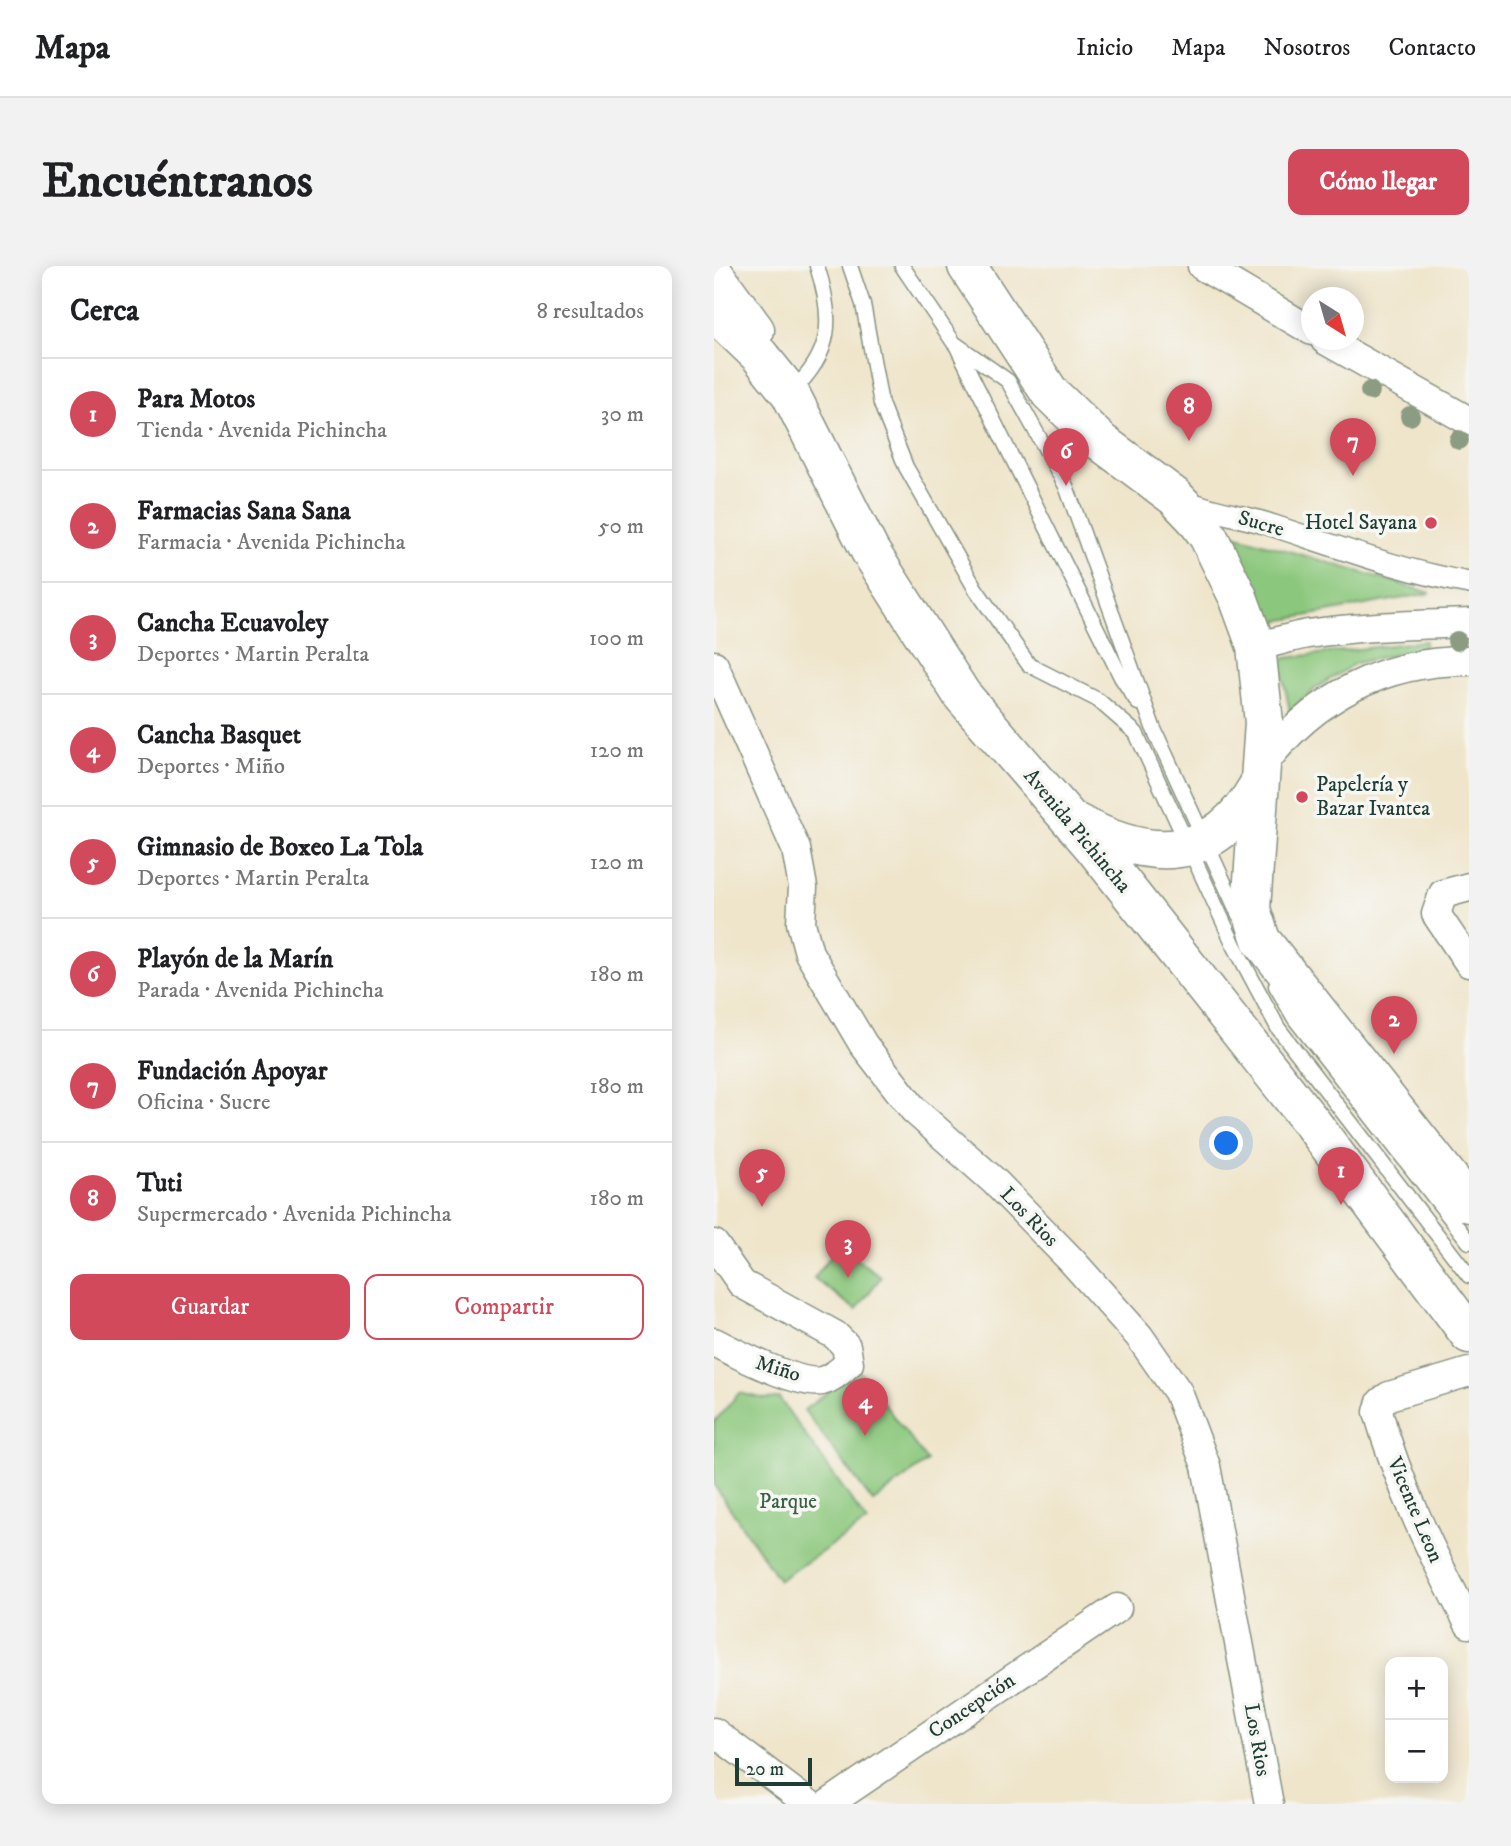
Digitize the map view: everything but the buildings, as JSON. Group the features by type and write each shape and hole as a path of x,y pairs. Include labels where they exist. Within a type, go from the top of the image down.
{"main road":[{"path":"967,266 1050,393 1101,442 1175,497 1202,527 1218,554 1256,646 1264,723 1251,909 1261,940 1469,1203"},
{"path":"714,274 745,313 790,393"},
{"name":"Avenida Pichincha","path":"714,312 760,355 790,393 870,551 962,695 1069,819 1312,1123 1469,1334"},
{"path":"1069,819 1136,847 1172,851 1198,844 1238,815 1261,775"}],"street":[{"path":"1202,266 1301,325"},
{"path":"1343,350 1469,421"},
{"name":"Sucre","path":"1175,497 1207,510 1271,525 1350,553 1469,583"},
{"path":"1256,646 1306,635 1372,628 1469,623"},
{"path":"1261,775 1297,726 1349,687 1378,674 1442,661 1469,661"},
{"name":"Los Rios","path":"714,665 796,849 803,887 801,923 809,953 863,1044 914,1110 994,1181 1072,1261 1139,1336 1178,1392 1206,1466 1269,1804"},
{"path":"1456,890 1436,914 1469,963"},
{"name":"Miño","path":"714,1244 742,1284 835,1335 846,1346 849,1363 836,1375 819,1382 756,1365 714,1342"},
{"name":"Vicente Leon","path":"1469,1372 1389,1396 1381,1402 1378,1412 1386,1440 1440,1570 1469,1624"},
{"name":"Concepción","path":"828,1804 1117,1608"},
{"path":"714,1732 809,1804"}],"lane":[{"path":"790,393 811,374 829,328 826,293 817,266"},
{"path":"850,266 863,303 881,404 906,467 975,587 1029,665 1098,700 1136,733 1295,1019 1469,1242"},
{"path":"902,266 954,343 1121,677 1153,727"},
{"path":"954,343 1008,381 1066,486 1234,945 1278,1028 1469,1276"}],"green space":[{"path":"1228,533 1431,593 1266,623 1263,605"},
{"path":"1425,641 1424,648 1356,663 1316,688 1290,712 1280,662 1286,658"},
{"path":"839,1245 881,1277 856,1310 814,1278"},
{"path":"858,1369 927,1461 873,1502 804,1410"},
{"name":"Parque","path":"739,1393 766,1399 779,1398 867,1522 779,1580 714,1485 714,1422"}],"place":[{"name":"Tuti","path":"1189,441"},
{"name":"Fundación Apoyar","path":"1353,476"},
{"name":"Playón de la Marín","path":"1066,486"},
{"name":"Hotel Sayana","path":"1431,523"},
{"name":"Papelería y Bazar Ivantea","path":"1302,797"},
{"name":"Farmacias Sana Sana","path":"1394,1054"},
{"name":"Para Motos","path":"1341,1205"},
{"name":"Gimnasio de Boxeo La Tola","path":"762,1207"},
{"name":"Cancha Ecuavoley","path":"848,1278"},
{"name":"Cancha Basquet","path":"865,1436"}]}
